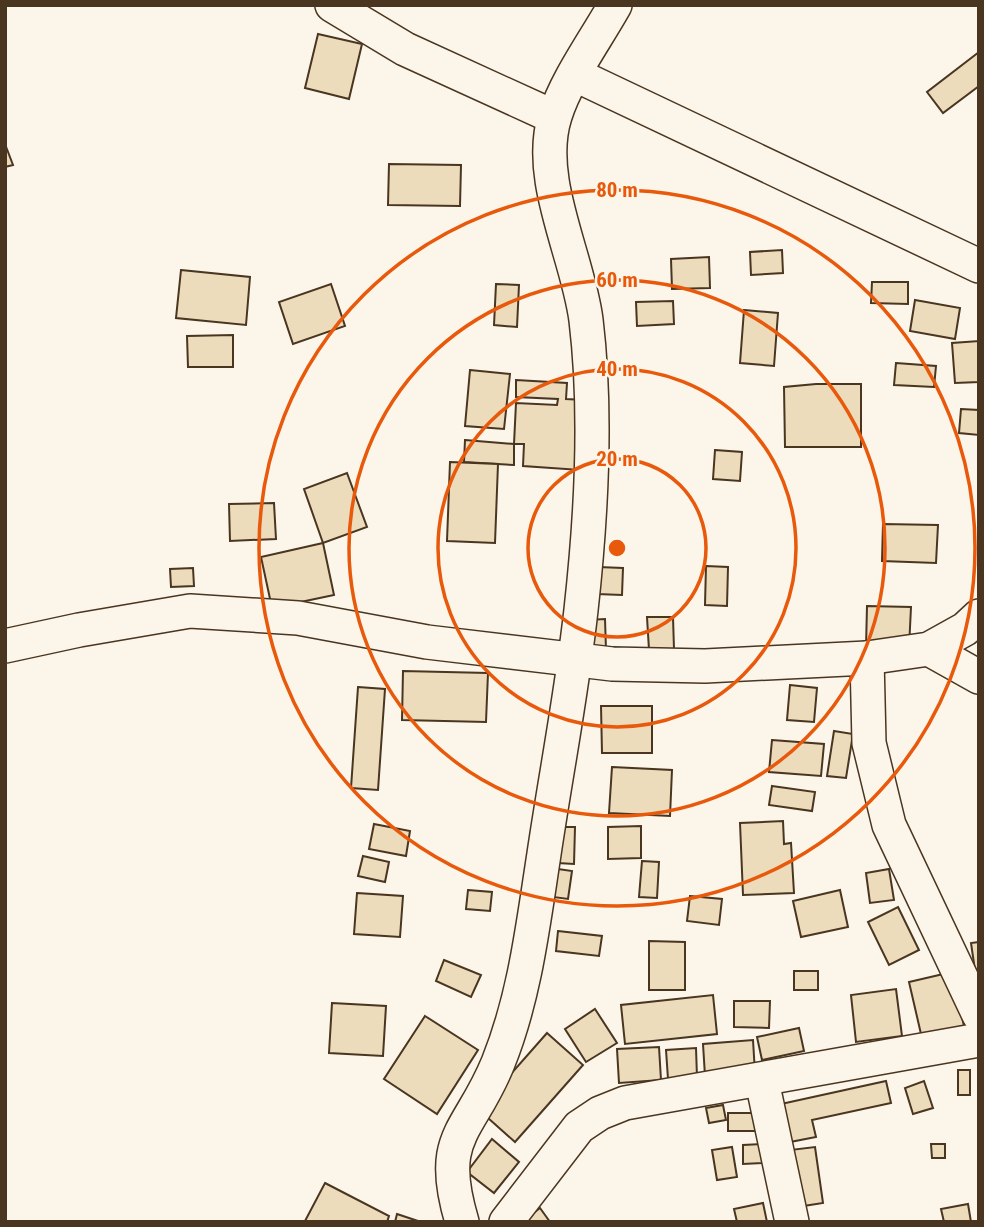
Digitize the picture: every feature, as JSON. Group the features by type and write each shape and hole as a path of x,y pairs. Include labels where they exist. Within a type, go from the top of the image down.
{"street":[{"path":"332,5 429,61 554,117"},
{"path":"462,1222 455,1197 452,1163 457,1135 497,1065 532,944 565,736 572,660 581,612 587,535 591,378 580,280 552,189 554,117 615,5"},
{"path":"576,75 979,266"},
{"path":"5,646 190,611 298,618 426,642 572,660 612,664 705,666 867,657 929,649 965,629 979,616"},
{"path":"929,649 979,677"},
{"path":"867,657 869,743 889,825 979,1016"},
{"path":"506,1222 579,1127 600,1113 625,1103 762,1081 979,1040"},
{"path":"762,1081 792,1222"}],"building":[{"path":"318,34 362,44 349,99 305,88"},
{"path":"979,52 979,86 943,113 927,92"},
{"path":"5,144 13,165 5,167"},
{"path":"389,164 461,165 460,206 388,205"},
{"path":"782,250 783,273 751,275 750,252"},
{"path":"709,257 710,288 672,289 671,259"},
{"path":"181,270 250,277 246,325 176,318"},
{"path":"872,282 908,282 908,304 871,303"},
{"path":"331,284 345,326 293,344 279,302"},
{"path":"496,284 519,285 517,327 494,325"},
{"path":"915,300 960,308 955,339 910,331"},
{"path":"673,301 674,324 637,326 636,302"},
{"path":"744,310 778,313 774,366 740,363"},
{"path":"233,335 233,367 188,367 187,336"},
{"path":"979,341 979,382 955,383 952,343"},
{"path":"896,363 936,366 934,387 894,385"},
{"path":"470,370 510,374 504,429 465,426"},
{"path":"516,380 567,383 566,399 585,400 580,470 523,466 524,444 514,444 516,403 557,405 558,399 516,397"},
{"path":"861,384 861,447 785,447 784,387"},
{"path":"961,409 979,410 979,435 959,433"},
{"path":"465,440 514,444 514,465 464,462"},
{"path":"715,450 742,452 740,481 713,479"},
{"path":"450,462 498,464 495,543 447,541"},
{"path":"347,473 367,527 323,543 304,489"},
{"path":"274,503 276,539 230,541 229,504"},
{"path":"883,524 938,525 936,563 882,561"},
{"path":"323,543 334,595 272,608 261,557"},
{"path":"706,566 728,567 727,606 705,605"},
{"path":"598,567 623,568 622,595 597,594"},
{"path":"193,568 194,586 171,587 170,569"},
{"path":"867,606 911,607 909,648 866,647"},
{"path":"647,617 673,617 674,649 649,650"},
{"path":"605,619 606,650 587,651 587,620"},
{"path":"403,671 488,673 486,722 402,720"},
{"path":"790,685 817,688 814,722 787,720"},
{"path":"358,687 385,689 378,790 351,788"},
{"path":"601,706 652,706 652,753 602,753"},
{"path":"834,731 853,734 846,778 827,776"},
{"path":"772,740 824,744 821,776 769,772"},
{"path":"612,767 672,770 670,816 609,813"},
{"path":"772,786 815,792 812,811 769,805"},
{"path":"783,821 784,844 791,843 794,893 743,895 740,823"},
{"path":"374,824 410,831 406,856 369,849"},
{"path":"641,826 641,858 608,859 608,827"},
{"path":"559,827 575,827 574,864 558,863"},
{"path":"363,856 389,862 385,882 358,876"},
{"path":"642,861 659,862 657,898 639,897"},
{"path":"558,869 572,871 568,899 553,897"},
{"path":"889,869 894,900 870,903 866,873"},
{"path":"468,890 492,892 490,911 466,909"},
{"path":"840,890 848,927 801,937 793,901"},
{"path":"357,893 403,896 400,937 354,934"},
{"path":"690,896 722,899 719,925 687,921"},
{"path":"898,907 919,950 889,965 868,922"},
{"path":"558,931 602,936 599,956 556,951"},
{"path":"649,941 685,942 685,990 649,990"},
{"path":"979,942 979,998 971,943"},
{"path":"444,960 481,975 471,997 436,981"},
{"path":"794,971 818,971 818,990 794,990"},
{"path":"952,972 964,1026 921,1034 909,982"},
{"path":"896,989 902,1036 856,1042 851,995"},
{"path":"713,995 717,1034 625,1044 621,1005"},
{"path":"734,1001 770,1001 769,1028 734,1027"},
{"path":"332,1003 386,1006 383,1056 329,1053"},
{"path":"595,1009 617,1043 586,1062 565,1029"},
{"path":"425,1016 478,1050 437,1114 384,1079"},
{"path":"799,1028 804,1051 762,1060 757,1037"},
{"path":"547,1033 583,1065 515,1142 479,1110"},
{"path":"753,1040 755,1073 705,1076 703,1044"},
{"path":"659,1047 661,1080 619,1083 617,1049"},
{"path":"696,1048 697,1077 668,1079 666,1050"},
{"path":"958,1070 970,1070 970,1095 958,1095"},
{"path":"886,1081 891,1103 812,1120 816,1137 790,1142 781,1104"},
{"path":"924,1081 933,1108 913,1114 905,1088"},
{"path":"723,1105 726,1120 709,1123 706,1108"},
{"path":"728,1113 759,1113 759,1131 728,1131"},
{"path":"492,1139 519,1162 494,1193 467,1172"},
{"path":"762,1144 762,1163 743,1164 743,1145"},
{"path":"931,1144 945,1144 945,1158 932,1158"},
{"path":"732,1147 737,1177 717,1180 712,1150"},
{"path":"815,1147 823,1203 797,1207 790,1150"},
{"path":"325,1183 389,1216 387,1222 305,1221"},
{"path":"763,1203 767,1222 737,1222 734,1209"},
{"path":"968,1204 971,1222 944,1222 941,1209"},
{"path":"540,1208 550,1222 522,1222"},
{"path":"397,1214 421,1222 395,1222"}]}
